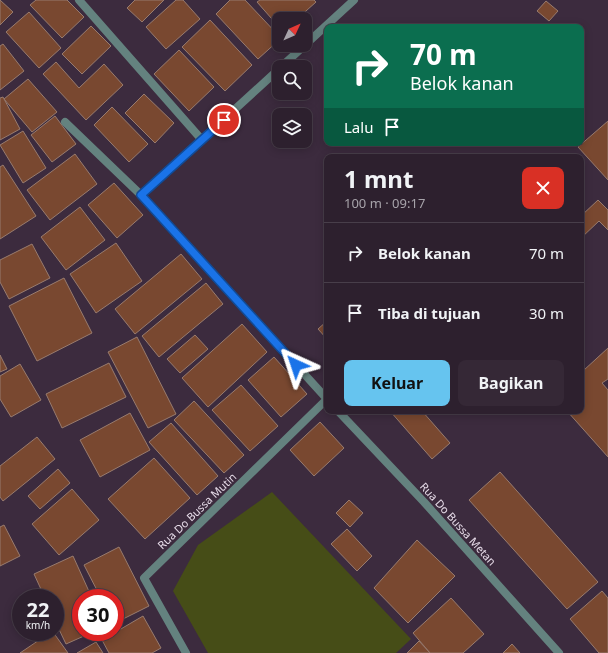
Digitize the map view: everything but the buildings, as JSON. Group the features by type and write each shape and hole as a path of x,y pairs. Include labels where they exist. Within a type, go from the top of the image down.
{"street":[{"path":"79,0 202,140"},
{"path":"328,24 354,0"},
{"path":"289,60 324,28"},
{"path":"141,195 272,75"},
{"path":"65,122 141,195 324,396"},
{"name":"Rua Do Bussa Mutin","path":"186,653 144,578 324,402"},
{"name":"Rua Do Bussa Metan","path":"341,414 424,502 559,653"}],"green space":[{"path":"272,492 411,639 396,653 208,653 173,591 198,545"}],"route":[{"path":"224,120 141,195 296,365"}]}
